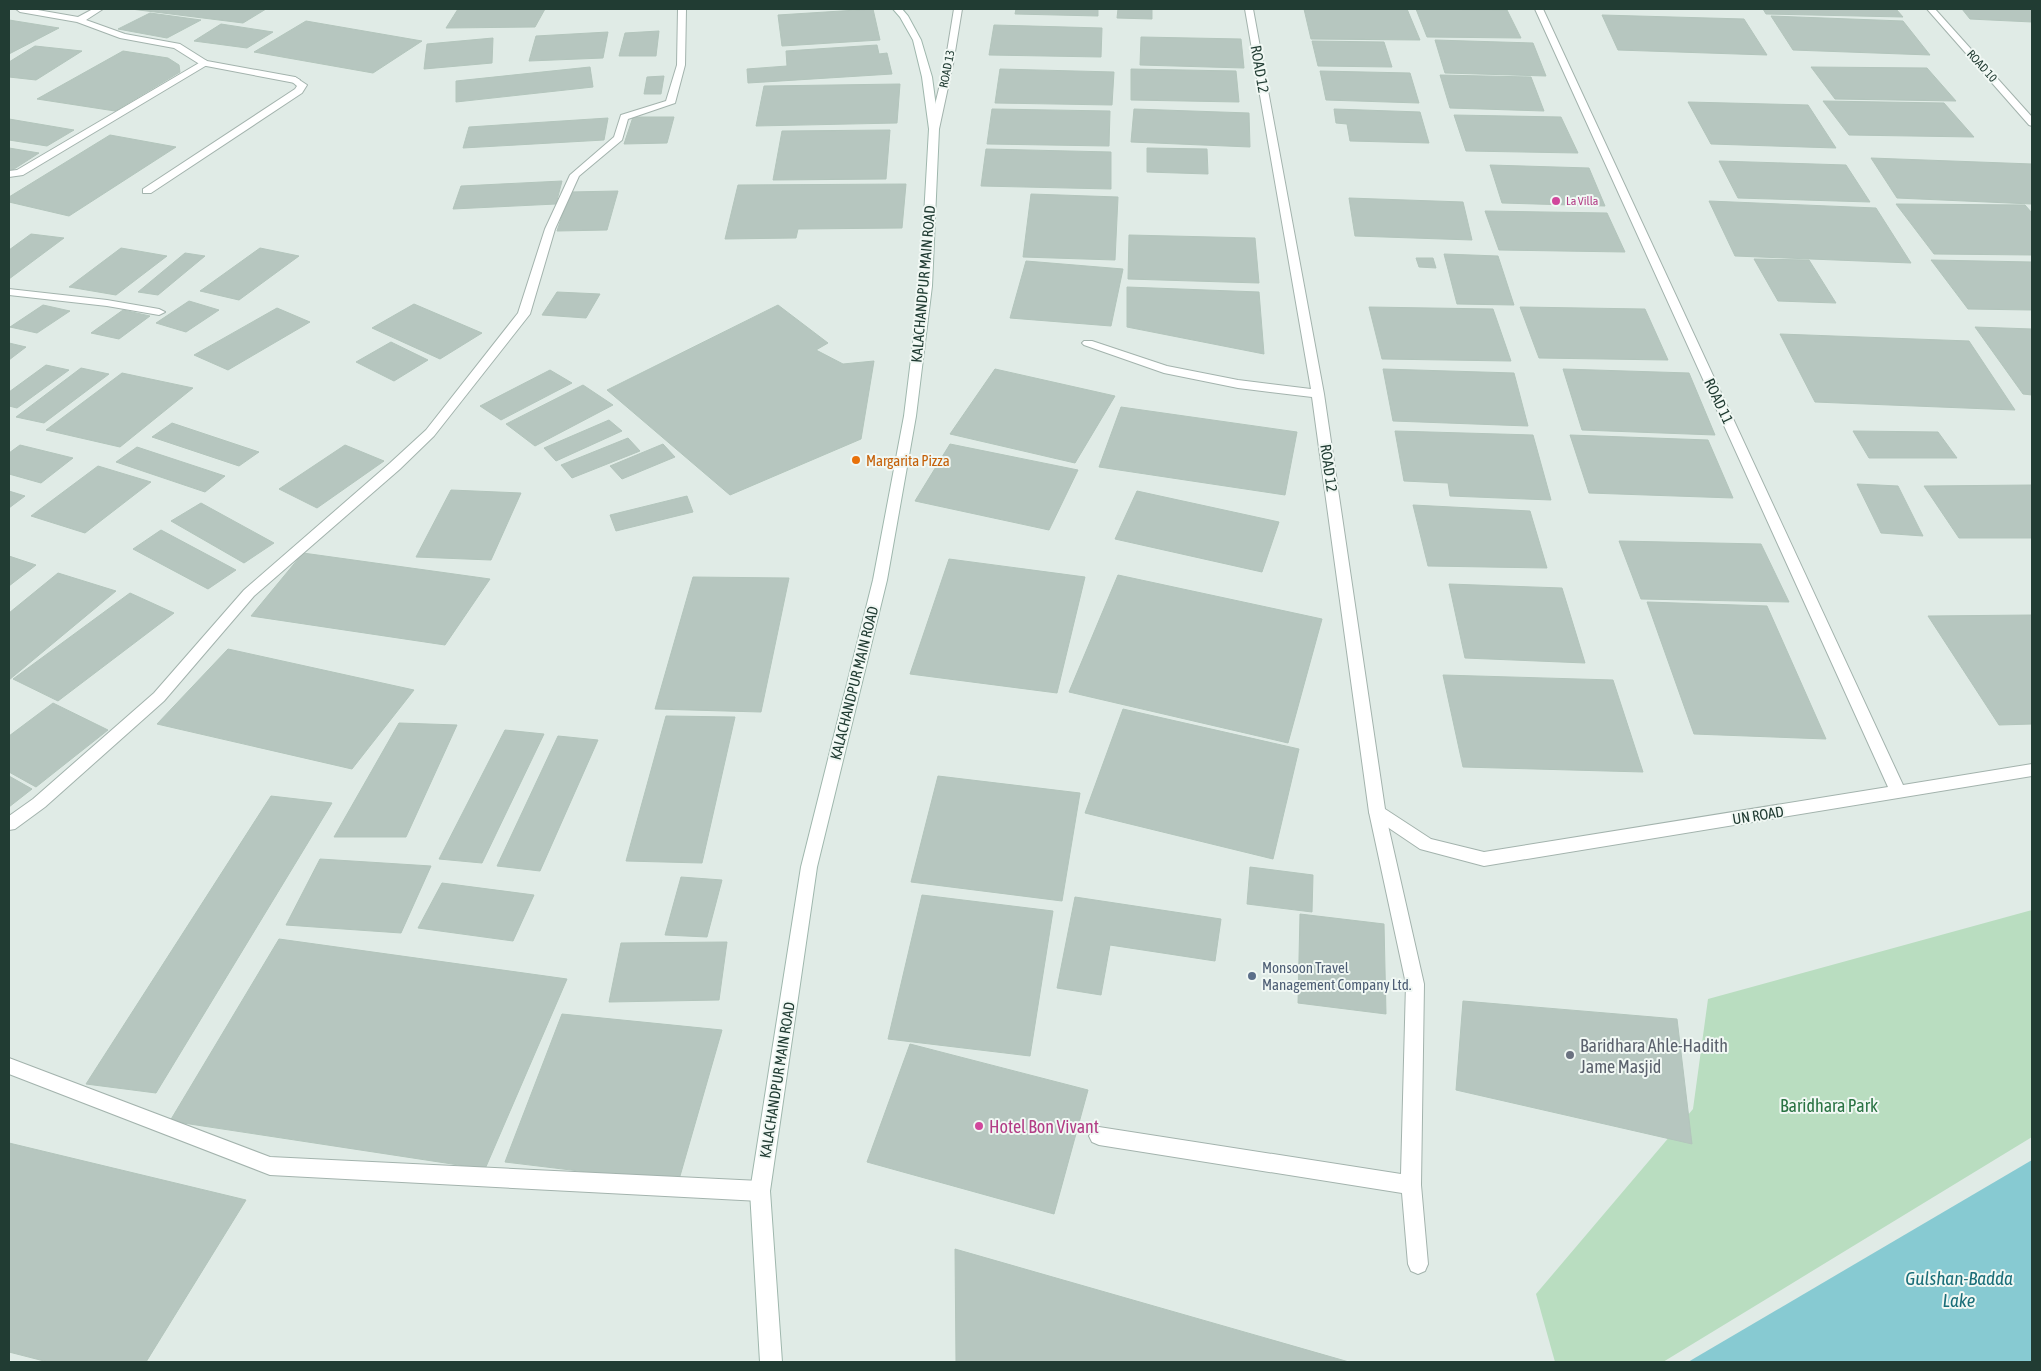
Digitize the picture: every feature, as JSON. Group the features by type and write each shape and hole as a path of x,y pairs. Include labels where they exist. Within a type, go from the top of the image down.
{"street":[{"path":"20,9 79,20 123,36 177,46 204,64 295,80 302,85 299,91 147,191"},
{"path":"79,20 99,9"},
{"path":"9,824 39,802 160,697 249,593 395,466 430,433 524,314 550,229 575,175 618,138 624,117 670,103 681,65 682,9"},
{"name":"KALACHANDPUR MAIN ROAD","path":"771,1362 760,1191 809,867 880,580 910,416 926,286 934,129 927,77 917,40 904,16 897,9"},
{"name":"ROAD 13","path":"934,129 949,64 958,9"},
{"name":"ROAD 12","path":"1249,9 1318,394 1377,812 1416,984 1411,1185 1418,1264"},
{"name":"ROAD 11","path":"1539,9 1899,793"},
{"name":"ROAD 10","path":"1931,9 2032,123"},
{"path":"9,174 19,173 204,64"},
{"path":"9,292 108,303 160,312"},
{"path":"1088,344 1164,368 1238,384 1318,394"},
{"name":"UN ROAD","path":"1377,812 1426,844 1484,859 2032,770"},
{"path":"9,1066 270,1166 760,1191"},
{"path":"1099,1136 1411,1185"}],"green space":[{"name":"Baridhara Park","path":"2032,910 2032,1137 1663,1362 1555,1362 1536,1294 1693,1109 1708,999"}],"water":[{"name":"Gulshan-Badda Lake","path":"2032,1160 2032,1362 1688,1362"}],"building":[{"path":"131,9 266,9 243,23"},
{"path":"458,9 545,9 535,27 446,28"},
{"path":"873,9 880,40 782,46 778,15"},
{"path":"1016,9 1098,9 1098,16 1015,14"},
{"path":"1118,9 1152,9 1152,19 1117,18"},
{"path":"1304,9 1407,9 1420,40 1311,39"},
{"path":"1416,9 1507,10 1521,38 1427,37"},
{"path":"1763,9 1896,9 1903,17 1766,14"},
{"path":"1962,9 2032,9 2032,22 1970,19"},
{"path":"150,13 201,20 167,38 118,29"},
{"path":"1602,15 1744,19 1767,55 1618,50"},
{"path":"1771,16 1903,21 1930,55 1793,50"},
{"path":"9,20 59,28 9,54"},
{"path":"306,21 422,41 373,73 254,52"},
{"path":"221,24 273,32 247,48 194,41"},
{"path":"994,25 1102,28 1101,57 989,55"},
{"path":"659,31 656,56 619,56 625,33"},
{"path":"608,32 603,58 529,61 536,36"},
{"path":"1141,37 1241,39 1244,68 1140,65"},
{"path":"493,38 492,63 424,69 427,44"},
{"path":"1435,40 1533,43 1546,76 1445,73"},
{"path":"1312,41 1384,42 1392,67 1318,66"},
{"path":"877,45 879,54 887,53 892,74 748,83 747,69 787,66 786,51"},
{"path":"35,46 82,51 36,80 9,77 9,62"},
{"path":"123,51 168,58 179,65 180,72 115,111 37,99"},
{"path":"590,67 593,87 456,102 456,81"},
{"path":"1811,67 1927,68 1956,101 1835,99"},
{"path":"1000,69 1114,72 1112,105 995,103"},
{"path":"1131,69 1236,71 1239,102 1131,100"},
{"path":"1320,71 1410,73 1419,103 1326,100"},
{"path":"1440,75 1531,77 1544,111 1450,108"},
{"path":"664,76 661,94 644,94 647,77"},
{"path":"900,84 897,123 756,126 764,86"},
{"path":"1823,101 1944,103 1974,137 1849,135"},
{"path":"1688,102 1808,105 1836,148 1711,144"},
{"path":"992,109 1110,111 1109,146 987,144"},
{"path":"1134,109 1249,113 1250,147 1131,142"},
{"path":"1334,109 1420,112 1429,143 1350,141 1347,124 1336,123"},
{"path":"1454,115 1561,117 1578,153 1466,151"},
{"path":"633,117 674,117 667,143 624,144"},
{"path":"608,118 604,140 463,148 469,127"},
{"path":"9,119 74,130 47,146 9,140"},
{"path":"890,130 886,179 773,180 782,131"},
{"path":"110,135 176,147 69,216 9,202 9,197"},
{"path":"9,148 39,153 9,171"},
{"path":"1147,148 1207,149 1208,174 1147,172"},
{"path":"986,149 1111,152 1111,189 981,186"},
{"path":"1871,158 2032,164 2032,204 1897,198"},
{"path":"1719,161 1846,165 1870,202 1738,198"},
{"path":"1490,165 1589,168 1605,206 1502,203"},
{"path":"562,181 556,204 453,209 461,186"},
{"path":"906,184 902,228 798,229 796,238 725,239 738,185"},
{"path":"618,191 607,230 557,231 570,192"},
{"path":"1031,194 1118,197 1115,260 1023,257"},
{"path":"1349,198 1463,202 1472,240 1355,236"},
{"path":"1709,201 1876,208 1911,263 1735,256"},
{"path":"1896,204 2025,205 2032,213 2032,255 1934,254"},
{"path":"1485,211 1607,213 1625,252 1499,250"},
{"path":"31,234 64,238 9,279 9,250"},
{"path":"1129,235 1255,238 1259,283 1128,279"},
{"path":"121,248 167,256 116,295 69,287"},
{"path":"260,248 299,256 239,300 200,291"},
{"path":"185,253 205,256 158,295 138,292"},
{"path":"1444,254 1498,256 1514,305 1457,304"},
{"path":"1416,258 1433,258 1436,268 1419,267"},
{"path":"1754,259 1809,260 1836,303 1778,301"},
{"path":"1931,260 2032,262 2032,310 1968,309"},
{"path":"1026,261 1123,269 1111,326 1010,318"},
{"path":"1127,287 1259,292 1264,354 1127,327"},
{"path":"557,292 600,294 586,318 542,315"},
{"path":"189,301 219,310 186,332 156,323"},
{"path":"414,304 482,333 440,359 372,328"},
{"path":"43,305 70,311 37,333 10,327"},
{"path":"778,305 828,343 816,350 843,364 874,361 861,439 730,495 607,390"},
{"path":"1369,307 1493,309 1511,361 1382,359"},
{"path":"1520,307 1645,309 1668,360 1539,358"},
{"path":"277,308 310,322 228,370 194,355"},
{"path":"123,310 150,316 119,339 91,333"},
{"path":"1975,327 2032,329 2032,395 2023,394"},
{"path":"1780,334 1969,341 2015,410 1815,402"},
{"path":"391,342 428,360 394,381 356,362"},
{"path":"9,343 26,347 9,360"},
{"path":"46,365 69,370 17,408 9,406 9,392"},
{"path":"81,368 109,374 44,423 16,417"},
{"path":"995,369 1115,396 1075,463 950,434"},
{"path":"1383,369 1514,373 1528,426 1393,421"},
{"path":"1563,369 1689,373 1715,435 1582,430"},
{"path":"550,370 572,383 501,420 480,406"},
{"path":"122,373 193,388 120,447 46,430"},
{"path":"583,385 613,405 535,446 506,424"},
{"path":"1121,407 1297,432 1285,495 1099,467"},
{"path":"609,420 622,431 556,461 544,448"},
{"path":"172,423 259,452 239,466 152,437"},
{"path":"1395,431 1533,435 1551,500 1450,496 1448,483 1404,481"},
{"path":"1853,431 1938,432 1957,458 1869,458"},
{"path":"1570,435 1708,440 1733,498 1589,493"},
{"path":"628,438 640,451 572,478 561,465"},
{"path":"663,444 675,457 622,479 610,466"},
{"path":"950,444 1078,470 1049,530 915,501"},
{"path":"20,445 73,458 41,483 9,474 9,453"},
{"path":"345,445 384,461 317,508 279,489"},
{"path":"137,447 225,476 205,492 116,462"},
{"path":"98,466 151,482 85,533 31,516"},
{"path":"1857,484 1898,486 1923,536 1881,533"},
{"path":"2032,485 2032,538 1959,538 1924,486"},
{"path":"451,490 521,493 491,560 416,557"},
{"path":"9,491 25,496 9,508"},
{"path":"1137,491 1279,522 1262,572 1115,539"},
{"path":"687,496 693,512 616,531 610,515"},
{"path":"201,503 274,543 244,563 171,521"},
{"path":"1413,505 1530,511 1547,568 1428,566"},
{"path":"161,530 236,570 208,589 133,549"},
{"path":"1619,541 1761,544 1789,602 1641,599"},
{"path":"303,553 490,579 445,645 251,616"},
{"path":"9,556 36,565 9,586"},
{"path":"949,559 1085,577 1057,693 910,674"},
{"path":"58,573 116,591 9,680 9,613"},
{"path":"1118,575 1322,619 1288,743 1069,692"},
{"path":"693,577 789,578 761,712 655,709"},
{"path":"1449,584 1562,588 1585,663 1465,658"},
{"path":"130,593 174,613 58,701 13,679"},
{"path":"1647,602 1767,606 1826,739 1694,734"},
{"path":"2032,615 2032,724 1999,725 1928,616"},
{"path":"228,649 414,690 352,769 157,724"},
{"path":"1443,675 1613,680 1643,772 1463,767"},
{"path":"53,703 108,730 36,787 9,772 9,736"},
{"path":"1123,709 1299,749 1273,859 1085,813"},
{"path":"666,716 735,717 702,863 626,861"},
{"path":"399,723 457,725 406,837 334,837"},
{"path":"505,730 544,734 482,863 439,859"},
{"path":"558,736 598,740 540,871 497,866"},
{"path":"9,776 32,789 9,807"},
{"path":"938,776 1080,793 1062,901 911,882"},
{"path":"271,796 332,803 156,1093 86,1084"},
{"path":"320,859 431,866 401,933 286,925"},
{"path":"1250,867 1313,875 1312,912 1247,904"},
{"path":"681,877 722,880 707,937 665,935"},
{"path":"442,883 534,895 513,941 418,928"},
{"path":"922,895 1053,911 1030,1056 888,1039"},
{"path":"1075,897 1221,919 1215,961 1110,945 1101,995 1057,988"},
{"path":"1300,914 1384,924 1386,1014 1298,1003"},
{"path":"279,939 567,979 485,1169 170,1121"},
{"path":"727,942 719,1000 609,1002 621,943"},
{"name":"Baridhara Ahle-Hadith Jame Masjid","path":"1463,1001 1677,1019 1692,1144 1456,1090"},
{"path":"562,1014 722,1030 678,1183 505,1162"},
{"name":"Hotel Bon Vivant","path":"910,1044 1088,1090 1054,1214 867,1162"},
{"path":"9,1143 246,1200 146,1362 48,1362 9,1352"},
{"path":"955,1249 1349,1362 956,1362"}],"place":[{"name":"La Villa","path":"1556,201"},
{"name":"Margarita Pizza","path":"856,460"},
{"name":"Monsoon Travel Management Company Ltd.","path":"1252,976"},
{"name":"Baridhara Ahle-Hadith Jame Masjid","path":"1570,1055"},
{"name":"Hotel Bon Vivant","path":"979,1126"}]}
